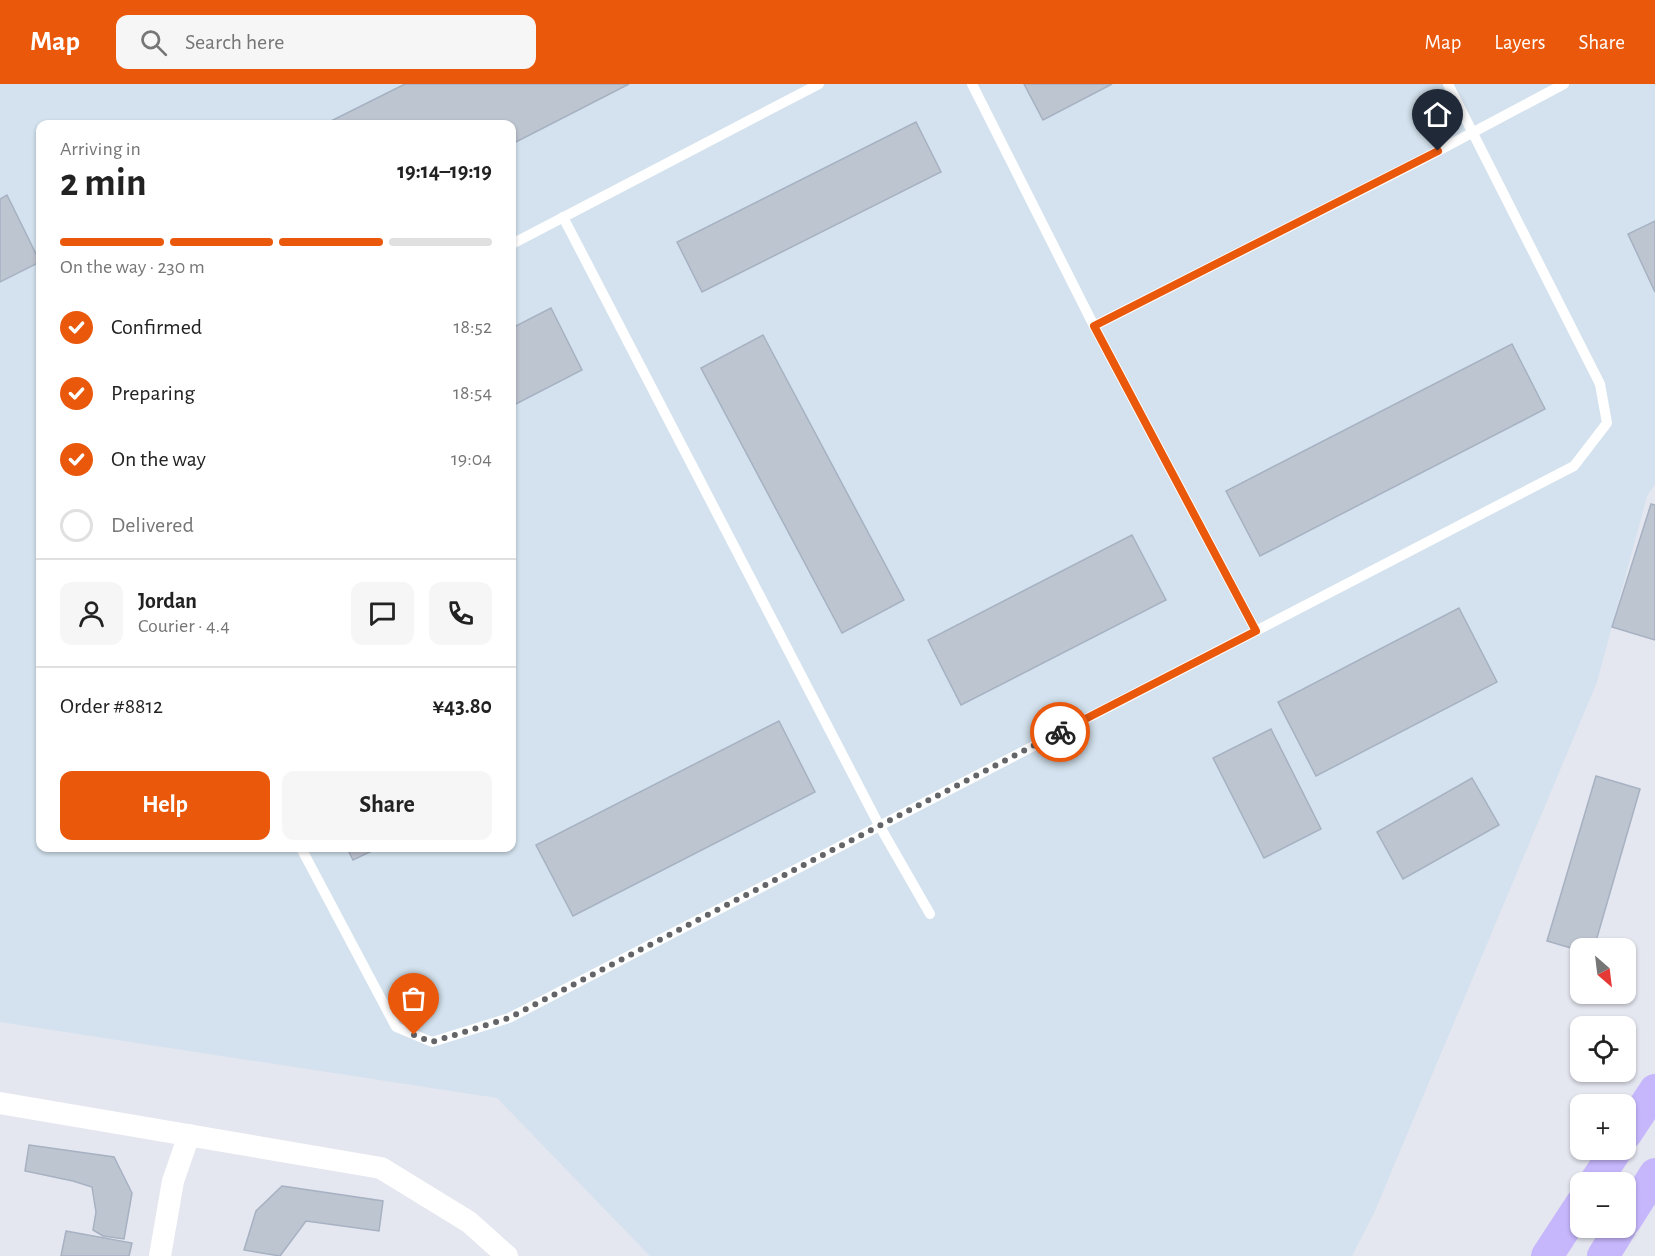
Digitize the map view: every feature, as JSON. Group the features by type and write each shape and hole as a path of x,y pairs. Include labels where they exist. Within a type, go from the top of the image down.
{"street":[{"path":"1636,1119 1655,1090"},
{"path":"0,1103 381,1168 469,1222 507,1256"},
{"path":"160,1256 173,1180 189,1135"},
{"path":"1636,1204 1655,1174"},
{"path":"1547,1256 1570,1221"},
{"path":"1603,1256 1614,1238"}],"lane":[{"path":"516,242 819,84"},
{"path":"972,84 1094,326 1256,631"},
{"path":"303,852 396,1027 432,1042 509,1018 1574,466 1607,423 1600,384 1448,84"},
{"path":"1094,326 1564,84"},
{"path":"563,217 879,825 930,914"}],"shaded area":[{"path":"0,84 1655,84 1655,484 1647,496 1597,682 1374,1213 1352,1256 650,1256 497,1098 0,1022"}],"building":[{"path":"405,84 629,84 516,142 516,120 333,120"},
{"path":"1024,84 1112,84 1043,120"},
{"path":"916,122 941,172 702,292 677,242"},
{"path":"7,195 36,254 36,264 0,282 0,199"},
{"path":"1655,221 1655,292 1628,234"},
{"path":"551,308 582,370 516,404 516,326"},
{"path":"763,335 904,600 842,633 701,368"},
{"path":"1512,344 1545,409 1260,556 1226,491"},
{"path":"1651,504 1655,505 1655,640 1612,627"},
{"path":"1132,535 1166,600 961,705 928,640"},
{"path":"1459,608 1497,682 1316,776 1278,702"},
{"path":"779,721 815,792 573,916 536,845"},
{"path":"1271,729 1321,829 1264,858 1213,758"},
{"path":"1596,776 1640,789 1597,938 1570,938 1570,948 1547,941"},
{"path":"1472,778 1499,825 1403,879 1377,832"},
{"path":"349,852 370,852 353,860"},
{"path":"29,1145 114,1157 132,1193 124,1239 103,1236 93,1230 96,1212 92,1187 25,1171"},
{"path":"282,1186 383,1201 379,1231 306,1221 280,1256 244,1250 256,1211"},
{"path":"66,1231 132,1243 129,1256 61,1256"}],"way so far":[{"path":"414,1035 432,1042 509,1018 1060,732"}],"route":[{"path":"1060,732 1256,631 1094,326 1438,151"}]}
